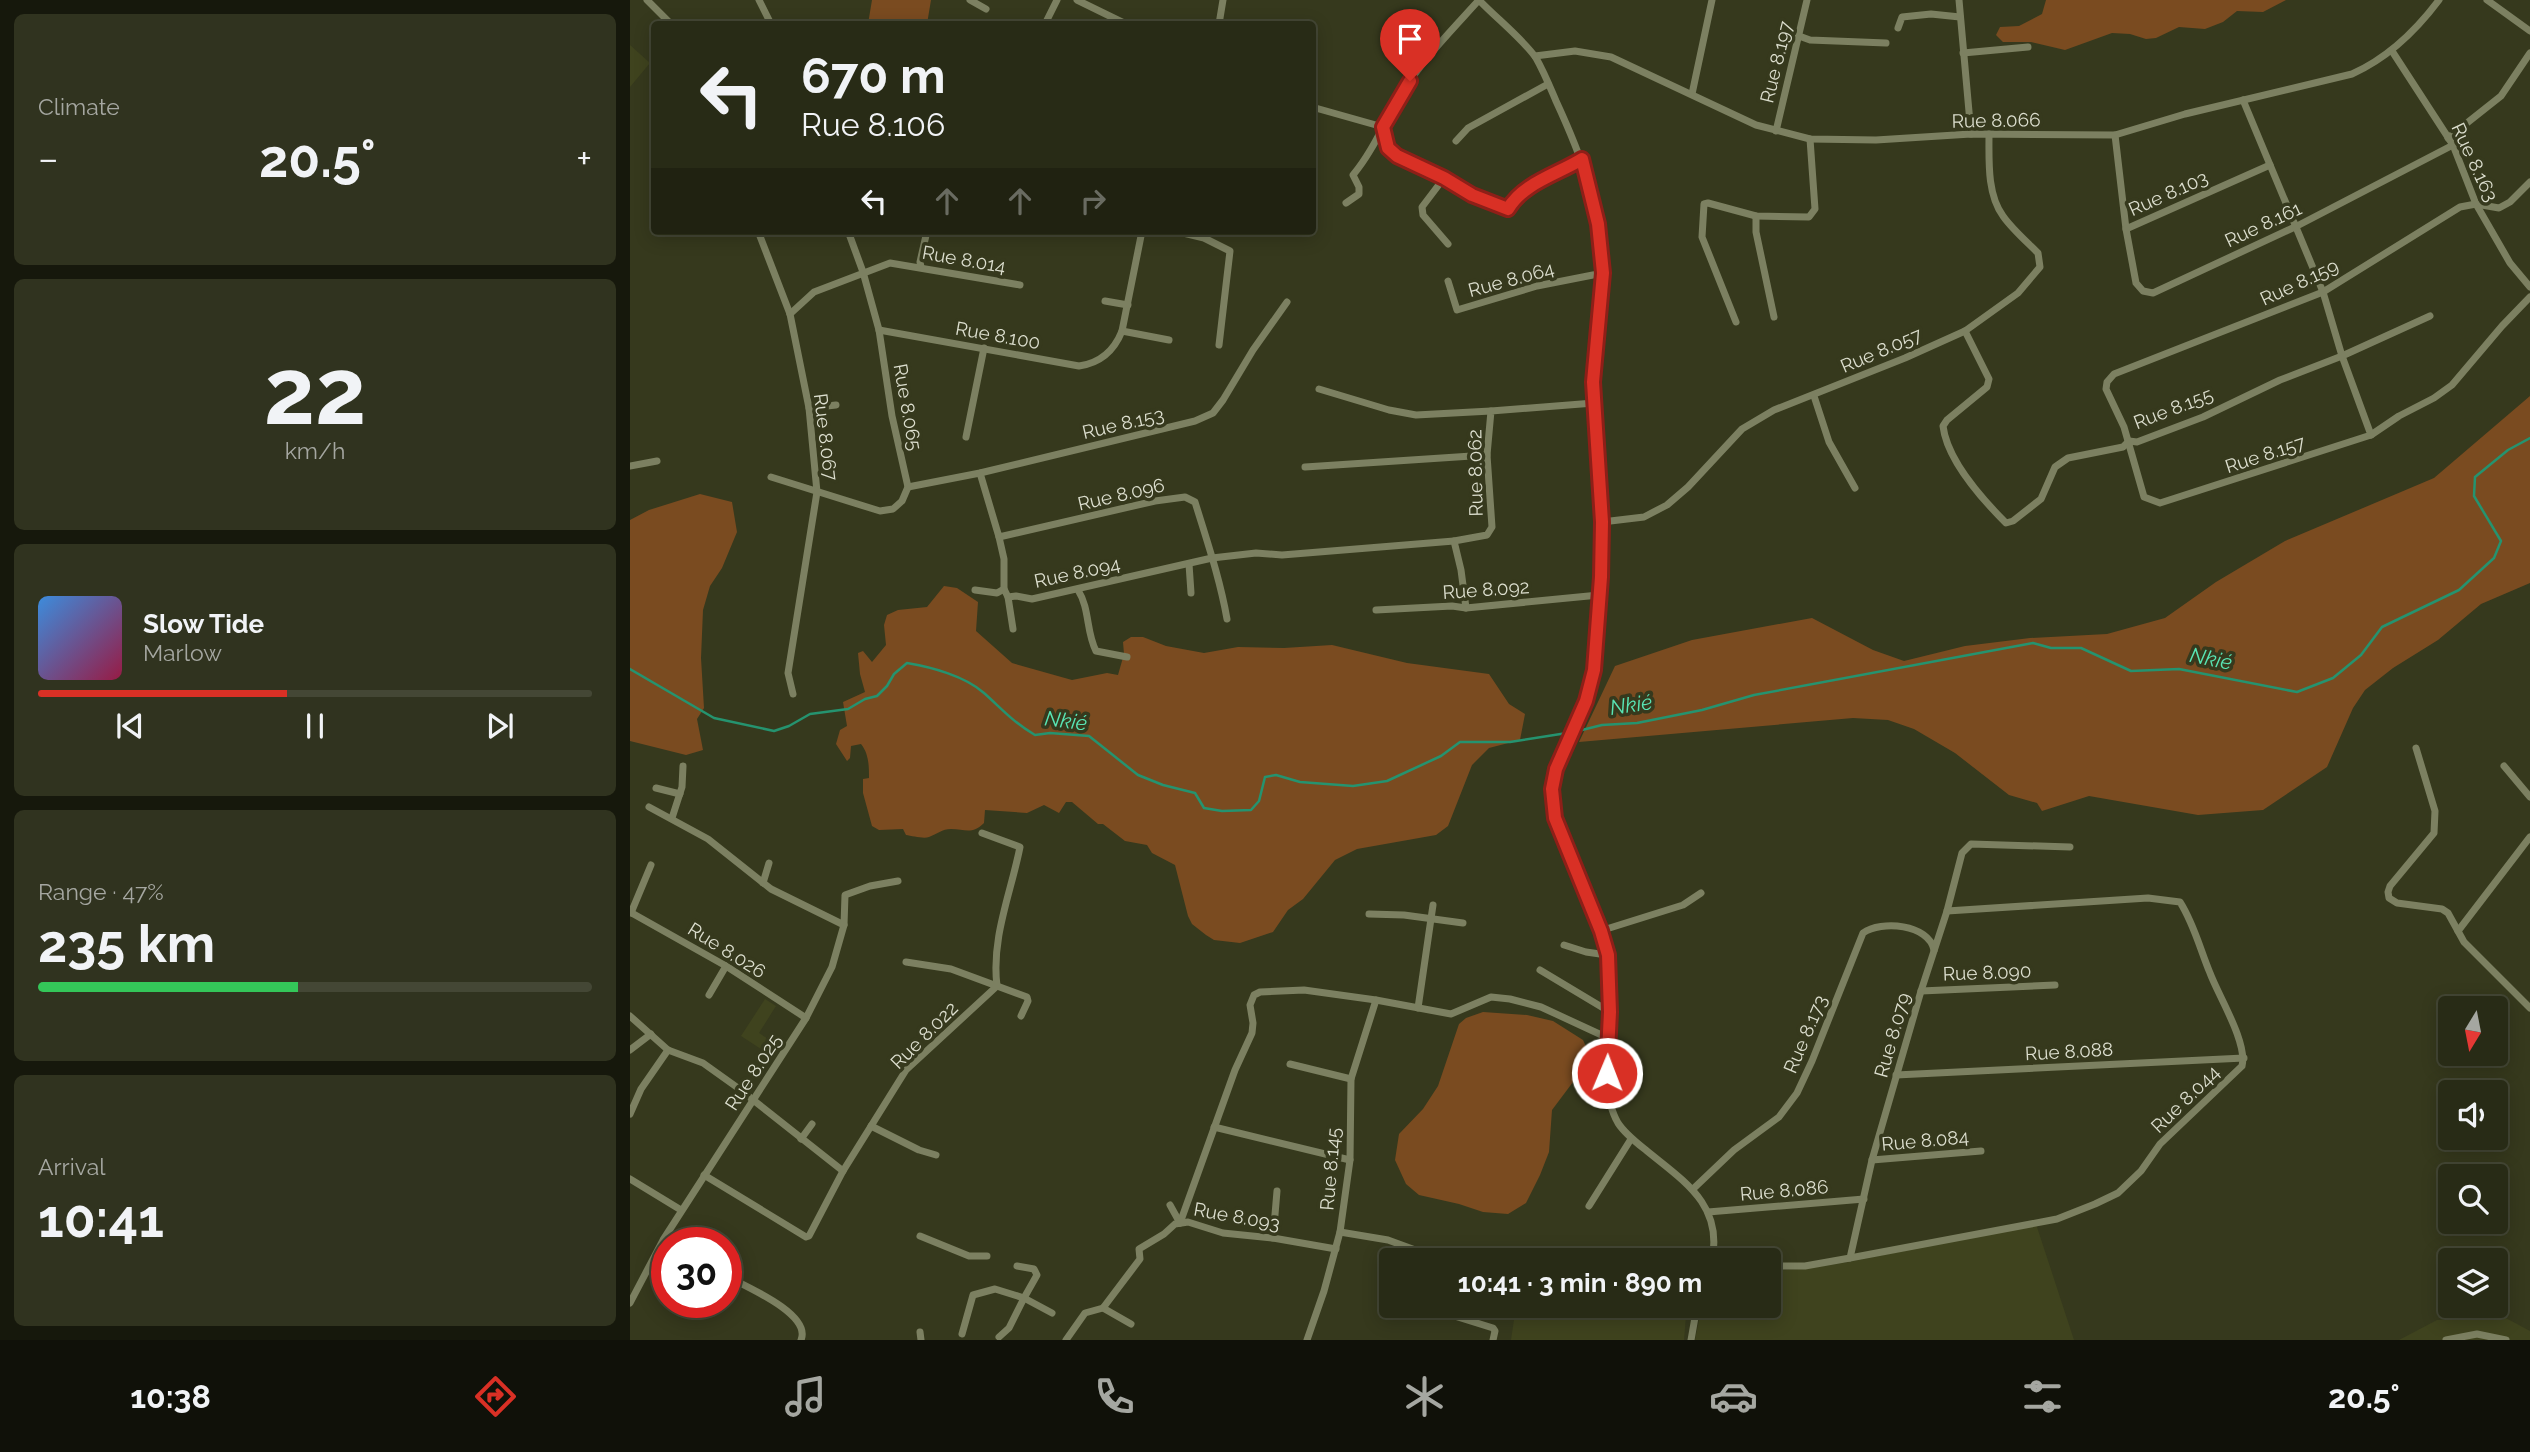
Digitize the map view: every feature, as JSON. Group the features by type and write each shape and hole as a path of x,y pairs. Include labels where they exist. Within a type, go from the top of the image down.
{"street":[{"path":"759,0 770,21"},
{"path":"970,0 986,9"},
{"path":"1046,21 1057,0"},
{"path":"1077,0 1120,21"},
{"path":"1220,21 1223,0"},
{"path":"1346,203 1359,194 1359,187 1353,175 1372,149 1420,65 1479,0 1535,56 1548,84 1582,159 1598,224 1603,273 1594,369 1602,522 1594,670 1579,718 1556,769 1552,789 1555,818 1601,931 1608,955 1610,1012 1607,1073 1610,1102 1618,1123 1631,1139 1693,1189 1707,1212 1716,1241 1715,1248"},
{"path":"1692,94 1712,0"},
{"name":"Rue 8.197","path":"1776,131 1807,0"},
{"path":"1959,0 1971,134"},
{"name":"Rue 8.066","path":"1535,56 1576,51 1611,57 1756,125 1810,139 1876,140 1971,134 2115,135 2352,74 2392,51 2425,20 2439,0"},
{"path":"2487,0 2530,31"},
{"path":"651,1 668,21"},
{"path":"1898,28 1902,17 1931,14 1960,17"},
{"path":"1798,36 1810,40 1886,43"},
{"path":"1964,53 2028,47"},
{"name":"Rue 8.163","path":"2392,51 2453,145 2476,204 2510,262 2530,286"},
{"path":"2448,138 2501,96 2530,53"},
{"path":"1456,141 1468,128 1548,84"},
{"path":"2243,100 2323,292 2342,356 2371,435 2452,385 2530,297"},
{"path":"1316,108 1383,127"},
{"path":"1383,127 1388,148 1397,156 1444,178 1472,195 1508,209 1532,185 1582,159"},
{"name":"Rue 8.057","path":"1602,522 1644,517 1667,505 1688,487 1742,429 1774,410 1814,396 1965,331 2018,293 2040,267 2038,253 2004,218 1995,203 1989,169 1989,134"},
{"name":"Rue 8.103","path":"2115,135 2126,229 2270,165"},
{"path":"1736,322 1702,237 1704,204 1756,216 1809,217 1815,209 1810,139"},
{"name":"Rue 8.161","path":"2126,229 2136,283 2143,291 2153,293 2297,226 2453,145"},
{"path":"1444,178 1422,207 1423,215 1448,244"},
{"name":"Rue 8.159","path":"2129,441 2106,389 2113,374 2323,292 2460,207 2476,204 2499,208 2510,202 2530,182"},
{"path":"1756,216 1756,232 1774,317"},
{"name":"Rue 8.067","path":"760,235 790,314 809,408 817,492 788,668 793,694"},
{"name":"Rue 8.065","path":"849,235 879,330 892,416 908,487"},
{"path":"921,267 926,235"},
{"path":"1141,235 1122,331 1169,340"},
{"path":"1192,235 1230,251 1219,345"},
{"name":"Rue 8.014","path":"790,314 814,292 890,263 1020,285"},
{"name":"Rue 8.064","path":"1448,281 1457,310 1537,286 1603,273"},
{"path":"1105,301 1128,305"},
{"name":"Rue 8.153","path":"908,487 981,473 1195,421 1213,412 1223,400 1253,350 1287,302"},
{"name":"Rue 8.155","path":"1965,331 1989,379 1987,387 1947,421 1943,426 1944,433 1975,492 2006,523 2013,521 2040,499 2055,467 2068,458 2123,447 2129,441 2137,442 2203,416 2430,316"},
{"name":"Rue 8.100","path":"879,330 1079,366 1093,364 1109,353 1122,331"},
{"path":"966,437 984,348"},
{"path":"1319,389 1389,410 1416,415 1491,411"},
{"path":"1814,396 1829,442 1855,488"},
{"name":"Rue 8.062","path":"1466,608 1454,541 1487,535 1492,527 1487,455 1491,411 1594,403"},
{"path":"809,408 836,405"},
{"name":"Rue 8.157","path":"2129,441 2144,497 2160,503 2371,435"},
{"path":"1305,467 1487,455"},
{"path":"630,466 657,461"},
{"path":"981,473 999,537"},
{"path":"771,477 880,511 893,509 902,501 908,487"},
{"name":"Rue 8.096","path":"999,537 1155,501 1185,497 1195,502 1227,619"},
{"name":"Rue 8.094","path":"999,537 1004,559 1004,589 1008,597 1041,598 1212,558 1454,541"},
{"path":"1189,564 1191,593"},
{"path":"975,590 997,593 1004,589"},
{"path":"1078,590 1087,609 1091,642 1096,651 1127,657"},
{"name":"Rue 8.092","path":"1376,610 1452,606 1466,608 1599,595"},
{"path":"1008,597 1013,629"},
{"path":"2416,748 2435,811 2434,833 2390,886 2389,898 2397,903 2442,909 2448,913 2464,942 2530,1008"},
{"path":"672,818 680,794 683,766"},
{"path":"2504,766 2530,797"},
{"path":"656,788 680,794"},
{"path":"649,807 718,845 763,883 844,925"},
{"path":"982,833 1020,848 995,960 997,986"},
{"path":"2458,931 2530,837"},
{"name":"Rue 8.079","path":"1850,1258 1872,1160 1962,853 1971,844 2070,847"},
{"path":"763,883 769,863"},
{"path":"630,912 651,865"},
{"name":"Rue 8.025","path":"672,1227 806,1018 832,967 844,925 847,893 898,881"},
{"path":"1601,931 1675,908 1701,893"},
{"name":"Rue 8.044","path":"1850,1258 2057,1219 2118,1193 2141,1171 2160,1144 2242,1066 2244,1058 2234,1026 2211,977 2188,915 2180,902 2148,898 1947,911"},
{"path":"1418,1008 1433,905"},
{"name":"Rue 8.026","path":"630,912 726,966 806,1018"},
{"path":"1369,914 1404,915 1463,923"},
{"name":"Rue 8.173","path":"1693,1189 1734,1150 1779,1117 1797,1093 1863,933 1870,928 1912,929 1926,936 1933,943 1934,951"},
{"path":"1564,945 1608,955"},
{"path":"906,962 940,966 1028,999 1021,1016"},
{"path":"709,995 726,966"},
{"path":"1540,970 1610,1012"},
{"name":"Rue 8.090","path":"1921,991 2055,985"},
{"name":"Rue 8.022","path":"704,1175 807,1237 843,1171 912,1063 997,986"},
{"path":"1180,1223 1214,1127 1252,1033 1250,1005 1254,995 1260,992 1304,990 1451,1014 1491,997 1510,999 1541,1007 1608,1038"},
{"name":"Rue 8.145","path":"1307,1340 1340,1232 1350,1160 1351,1079 1376,1000"},
{"path":"630,1016 667,1050 703,1063 843,1171"},
{"path":"630,1050 651,1034"},
{"path":"630,1114 642,1089 667,1050"},
{"name":"Rue 8.088","path":"1896,1075 2244,1058"},
{"path":"1290,1064 1351,1079"},
{"path":"801,1139 812,1124"},
{"path":"871,1126 919,1150 936,1155"},
{"path":"1214,1127 1350,1160"},
{"path":"1589,1206 1631,1139"},
{"name":"Rue 8.084","path":"1872,1160 1981,1151"},
{"path":"630,1179 681,1210"},
{"path":"1273,1238 1277,1191"},
{"name":"Rue 8.086","path":"1707,1212 1864,1199"},
{"path":"1170,1205 1180,1223"},
{"name":"Rue 8.093","path":"1066,1340 1085,1313 1103,1308 1140,1259 1139,1248 1180,1223 1188,1222 1223,1233 1336,1249"},
{"path":"1340,1232 1388,1240 1410,1248"},
{"path":"920,1236 969,1255 987,1256"},
{"path":"1781,1266 1805,1266 1850,1258"},
{"name":"Rue 8.025","path":"630,1303 651,1266"},
{"path":"999,1337 1009,1328 1037,1275 1034,1269 1017,1266"},
{"path":"742,1285 783,1308 799,1321 803,1329 801,1340"},
{"path":"962,1334 975,1293 995,1289 1024,1298 1052,1313"},
{"path":"1103,1308 1131,1324"},
{"path":"1459,1318 1493,1328 1493,1340"},
{"path":"1691,1340 1695,1318"},
{"path":"2446,1340 2477,1334 2506,1340"}],"shaded area":[{"path":"872,0 931,0 928,21 868,21"},
{"path":"2046,0 2286,0 2263,12 2237,11 2223,22 2205,29 2179,27 2156,38 2146,39 2130,34 2112,33 2065,50 2031,42 2003,42 1996,35 2000,27 2019,26 2042,14"},
{"path":"630,45 650,63 630,87"},
{"path":"2530,396 2530,583 2481,604 2438,640 2393,668 2365,690 2353,708 2327,767 2263,810 2198,815 2089,796 2042,811 2037,803 2009,795 1955,753 1914,729 1888,720 1853,718 1579,742 1615,666 1692,640 1812,618 1873,650 1904,661 1965,646 2030,638 2107,634 2165,618 2216,582 2285,541 2434,478"},
{"path":"700,494 732,502 737,532 722,568 710,586 703,610 701,658 704,708 697,719 703,750 686,755 630,741 630,520 649,510"},
{"path":"944,586 957,588 978,602 976,631 1012,663 1072,680 1107,673 1118,675 1124,654 1123,642 1131,637 1143,637 1166,646 1204,653 1238,647 1332,645 1407,663 1489,674 1509,704 1525,714 1520,740 1489,748 1472,765 1448,826 1436,835 1357,849 1335,860 1303,899 1288,910 1273,932 1240,943 1214,940 1192,924 1175,865 1152,853 1147,845 1125,841 1103,824 1098,824 1072,802 1066,802 1059,813 1044,805 1027,813 985,810 984,823 976,829 948,829 927,838 906,835 903,829 879,830 872,826 863,793 863,779 869,778 866,752 861,744 851,746 850,758 847,761 836,744 840,730 847,726 843,702 865,692 858,653 863,651 872,662 886,645 884,625 887,615 898,610 927,607"},
{"path":"765,999 776,1006 759,1033 780,1047 773,1057 741,1036"},
{"path":"1483,1012 1527,1015 1553,1021 1583,1040 1590,1055 1591,1064 1587,1073 1573,1082 1552,1110 1549,1152 1526,1203 1508,1214 1483,1212 1419,1195 1406,1184 1395,1160 1399,1134 1423,1109 1438,1086 1459,1024 1466,1018"},
{"path":"2036,1224 2074,1340 1695,1340 1700,1318 1781,1318 1781,1270 1849,1262"},
{"path":"1514,1318 1686,1318 1684,1340 1511,1340"},
{"path":"2506,1318 2530,1331 2530,1340 2399,1340 2437,1320"}],"waterway":[{"name":"Nkié","path":"1574,732 1602,725 1637,723 1702,710 1754,695 2033,643 2051,648 2081,648 2131,671 2179,669 2297,692 2333,678 2361,655 2382,627 2459,590 2494,558 2501,541 2474,496 2475,477 2508,450 2530,438"},
{"name":"Nkié","path":"630,669 714,718 774,731 810,714 848,709 865,699 877,696 894,674 907,663 926,667 958,677 976,687 1035,735 1050,733 1089,736 1138,775 1195,793 1204,808 1222,811 1251,810 1259,801 1265,777 1276,775 1300,782 1353,786 1387,781 1441,756 1460,742 1510,742 1567,733"}],"route":[{"path":"1410,81 1383,127 1388,148 1397,156 1444,178 1472,195 1508,209 1511,203 1532,185 1582,159 1598,224 1603,273 1593,382 1602,522 1599,617 1594,670 1586,701 1556,769 1552,789 1555,818 1601,931 1608,955 1610,1012 1607,1073"}]}
